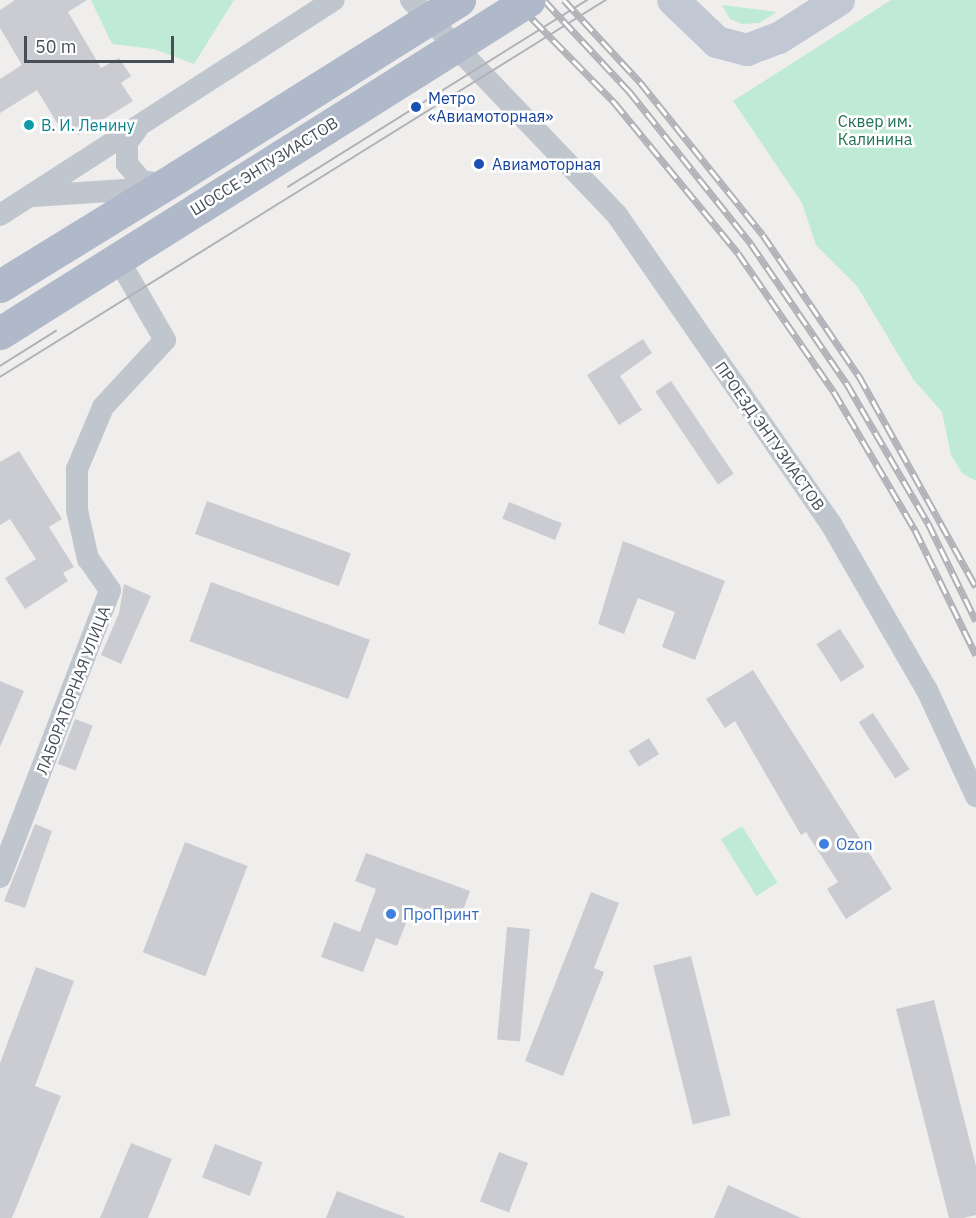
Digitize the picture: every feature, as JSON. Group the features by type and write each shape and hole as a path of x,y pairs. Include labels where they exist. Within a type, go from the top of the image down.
{"main road":[{"path":"0,286 459,0"},
{"name":"ШОССЕ ЭНТУЗИАСТОВ","path":"0,333 529,0"},
{"path":"673,0 717,42 747,50 779,38 839,0"}],"street":[{"path":"0,215 334,0"},
{"name":"ПРОЕЗД ЭНТУЗИАСТОВ","path":"411,0 513,110 617,215 831,524 927,690 976,796"},
{"path":"140,126 127,143 127,164 152,184 170,182"},
{"path":"30,196 170,182"},
{"name":"ЛАБОРАТОРНАЯ УЛИЦА","path":"0,877 110,590 88,559 77,510 77,469 103,407 165,340 118,259"}],"green space":[{"path":"91,0 234,0 194,64 154,49 112,44"},
{"name":"Сквер им. Калинина","path":"891,0 976,0 976,481 962,473 951,455 942,412 913,379 857,286 816,245 802,203 733,101"},
{"path":"722,5 777,12 759,23 742,24 730,19"},
{"path":"742,826 778,883 756,896 721,839"}],"building":[{"path":"15,0 87,0 68,12 101,68 119,58 131,76 121,83 133,101 78,135 67,117 57,123 37,90 0,113 0,79 22,65 0,28 0,10"},
{"path":"643,339 652,353 620,376 642,410 619,425 587,375"},
{"path":"671,381 734,474 718,484 655,392"},
{"path":"19,451 62,519 49,527 74,567 63,573 68,581 25,609 5,578 36,559 10,519 0,525 0,462"},
{"path":"207,501 351,553 339,586 195,534"},
{"path":"509,502 562,523 555,540 502,519"},
{"path":"623,541 725,581 695,660 662,647 675,612 638,598 624,634 598,624"},
{"path":"211,582 370,640 348,699 189,641"},
{"path":"124,584 151,596 121,664 101,655 119,613"},
{"path":"840,629 865,667 841,682 817,644"},
{"path":"753,670 892,889 846,919 827,889 838,882 806,832 801,835 735,721 725,728 706,699"},
{"path":"0,681 24,691 0,747"},
{"path":"873,713 909,769 895,778 859,722"},
{"path":"75,719 93,726 76,771 58,764"},
{"path":"649,738 659,754 639,767 629,751"},
{"path":"35,824 52,831 25,908 4,901"},
{"path":"185,842 248,866 205,976 143,952"},
{"path":"366,853 470,891 459,922 413,905 397,946 376,938 363,972 321,957 334,922 360,932 376,889 355,881"},
{"path":"591,892 619,903 594,968 604,972 563,1076 525,1061"},
{"path":"507,927 530,929 520,1042 497,1040"},
{"path":"691,956 731,1115 693,1125 653,965"},
{"path":"36,967 74,981 35,1086 61,1096 12,1218 0,1218 0,1063"},
{"path":"934,1000 976,1166 976,1215 963,1218 949,1218 896,1009"},
{"path":"131,1143 172,1159 148,1218 100,1218"},
{"path":"215,1144 263,1162 250,1196 202,1178"},
{"path":"499,1152 528,1163 509,1213 480,1201"},
{"path":"728,1185 801,1218 714,1218"},
{"path":"337,1191 405,1217 326,1218"}],"tram line":[{"path":"288,187 587,0"},
{"path":"0,377 606,0"},
{"path":"0,366 56,331"}],"railway":[{"path":"514,0 614,102 738,253 834,392 915,530 976,655"},
{"path":"544,0 629,91 751,244 847,384 928,523 976,621"},
{"path":"564,0 640,82 763,235 859,376 976,587"}],"place":[{"name":"Метро «Авиамоторная»","path":"416,107"},
{"name":"В. И. Ленину","path":"29,125"},
{"name":"Авиамоторная","path":"479,164"},
{"name":"Ozon","path":"824,844"},
{"name":"ПроПринт","path":"391,914"}]}
